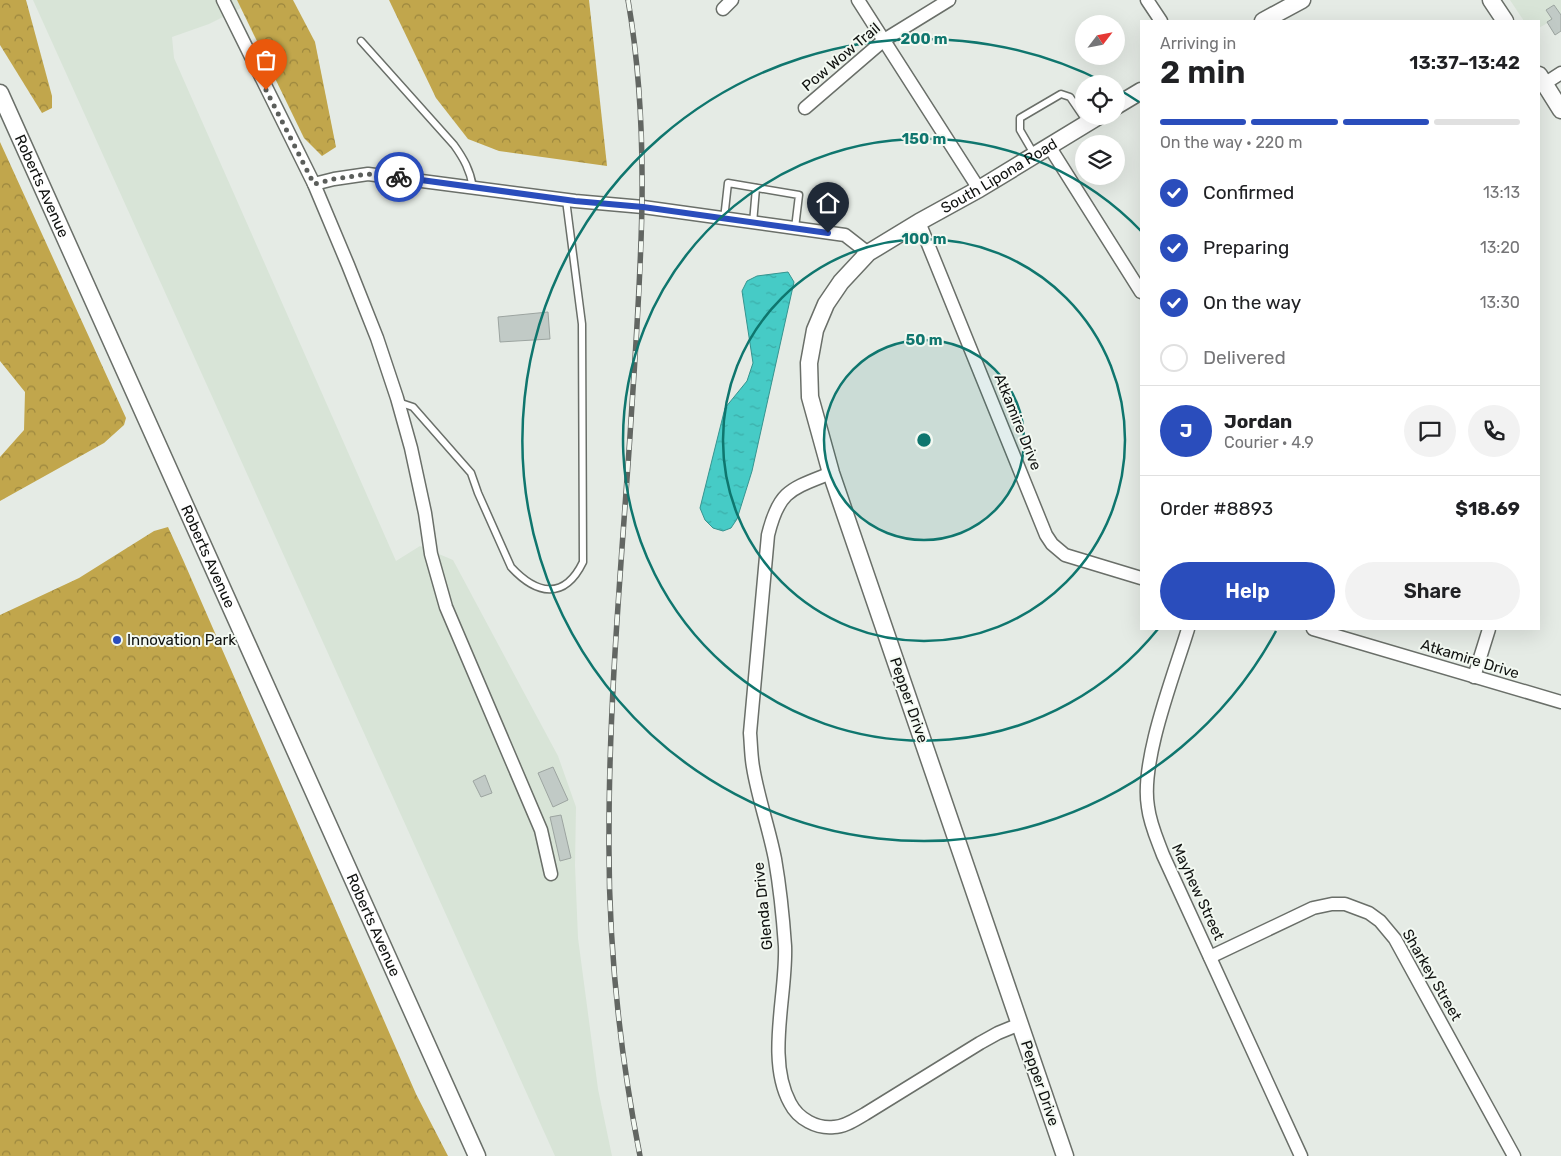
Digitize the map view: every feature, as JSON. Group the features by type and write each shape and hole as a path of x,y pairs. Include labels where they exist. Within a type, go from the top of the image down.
{"street":[{"path":"223,0 314,184 376,338 398,402 411,448 425,513 431,554 446,607 541,830 551,874"},
{"path":"858,0 979,189"},
{"name":"Pow Wow Trail","path":"805,108 884,40 949,0"},
{"path":"1147,0 1160,20"},
{"path":"1265,20 1302,0"},
{"path":"1491,0 1504,20"},
{"path":"1561,73 1542,79 1561,110"},
{"path":"1125,101 1140,92"},
{"name":"Roberts Avenue","path":"0,93 477,1156"},
{"name":"South Lipona Road","path":"868,253 1086,125"},
{"path":"1050,146 1140,290"},
{"path":"314,184 368,174 566,200 643,207 845,235 868,253"},
{"name":"Atkamire Drive","path":"919,222 1046,535 1057,550 1072,558 1140,578"},
{"name":"Pepper Drive","path":"868,253 849,272 826,304 815,330 809,363 810,397 831,473 1065,1156"},
{"name":"Glenda Drive","path":"831,473 792,490 780,500 773,514 768,535 751,725 752,765 774,858 782,912 784,957 779,1025 783,1086 790,1104 809,1123 835,1128 865,1114 980,1043 1020,1024"},
{"name":"Mayhew Street","path":"1188,630 1160,720 1150,762 1146,793 1152,827 1163,855 1301,1156"},
{"name":"Atkamire Drive","path":"1316,630 1561,702"},
{"path":"1474,677 1489,630"},
{"name":"Sharkey Street","path":"1210,957 1313,908 1332,904 1345,904 1369,913 1380,921 1394,939 1514,1156"}],"lane":[{"path":"361,41 454,145 464,159 473,187"},
{"path":"1035,155 1020,130 1020,118 1061,94 1070,97 1075,102"},
{"path":"724,219 728,183 799,194 795,228"},
{"path":"753,223 756,188"},
{"path":"398,402 412,407 471,473 507,559 518,575 539,589 549,590 564,585 576,576 583,562 582,324 566,200"}],"shaded area":[{"path":"33,0 237,0 241,8 209,24 172,37 174,58 396,561 420,546 453,560 558,756 576,807 575,865 578,938 598,1089 612,1156 555,1156"},
{"path":"1510,0 1561,0 1561,15 1540,27 1540,20 1523,20"}],"green space":[{"path":"0,0 26,0 52,96 52,108 42,113 0,45"},
{"path":"237,0 293,0 315,42 336,147 322,156 304,138"},
{"path":"389,0 589,0 607,166 499,151 468,139 436,98"},
{"path":"0,142 126,418 124,425 104,443 0,501 0,457 24,430 25,392 0,361"},
{"name":"Innovation Park","path":"168,527 416,1094 448,1156 0,1156 0,615 79,578 154,531"}],"water":[{"path":"788,272 794,282 752,471 737,519 731,528 723,531 713,528 705,520 700,508 725,408 747,381 753,363 742,291 747,281 757,276"}],"building":[{"path":"1554,5 1561,15 1561,31 1555,35 1547,22 1552,19 1546,10"},
{"path":"548,312 550,339 500,342 498,317"},
{"path":"553,767 568,800 553,807 538,773"},
{"path":"485,775 492,793 481,797 473,781"},
{"path":"561,815 571,858 560,861 550,817"}],"railway":[{"path":"628,0 636,54 640,108 642,218 637,327 613,684 609,873 616,994 626,1075 640,1156"}],"way so far":[{"path":"266,90 314,184 368,174 399,177"}],"place":[{"name":"Innovation Park","path":"117,640"}],"route":[{"path":"399,177 575,201 643,207 828,233"}]}
